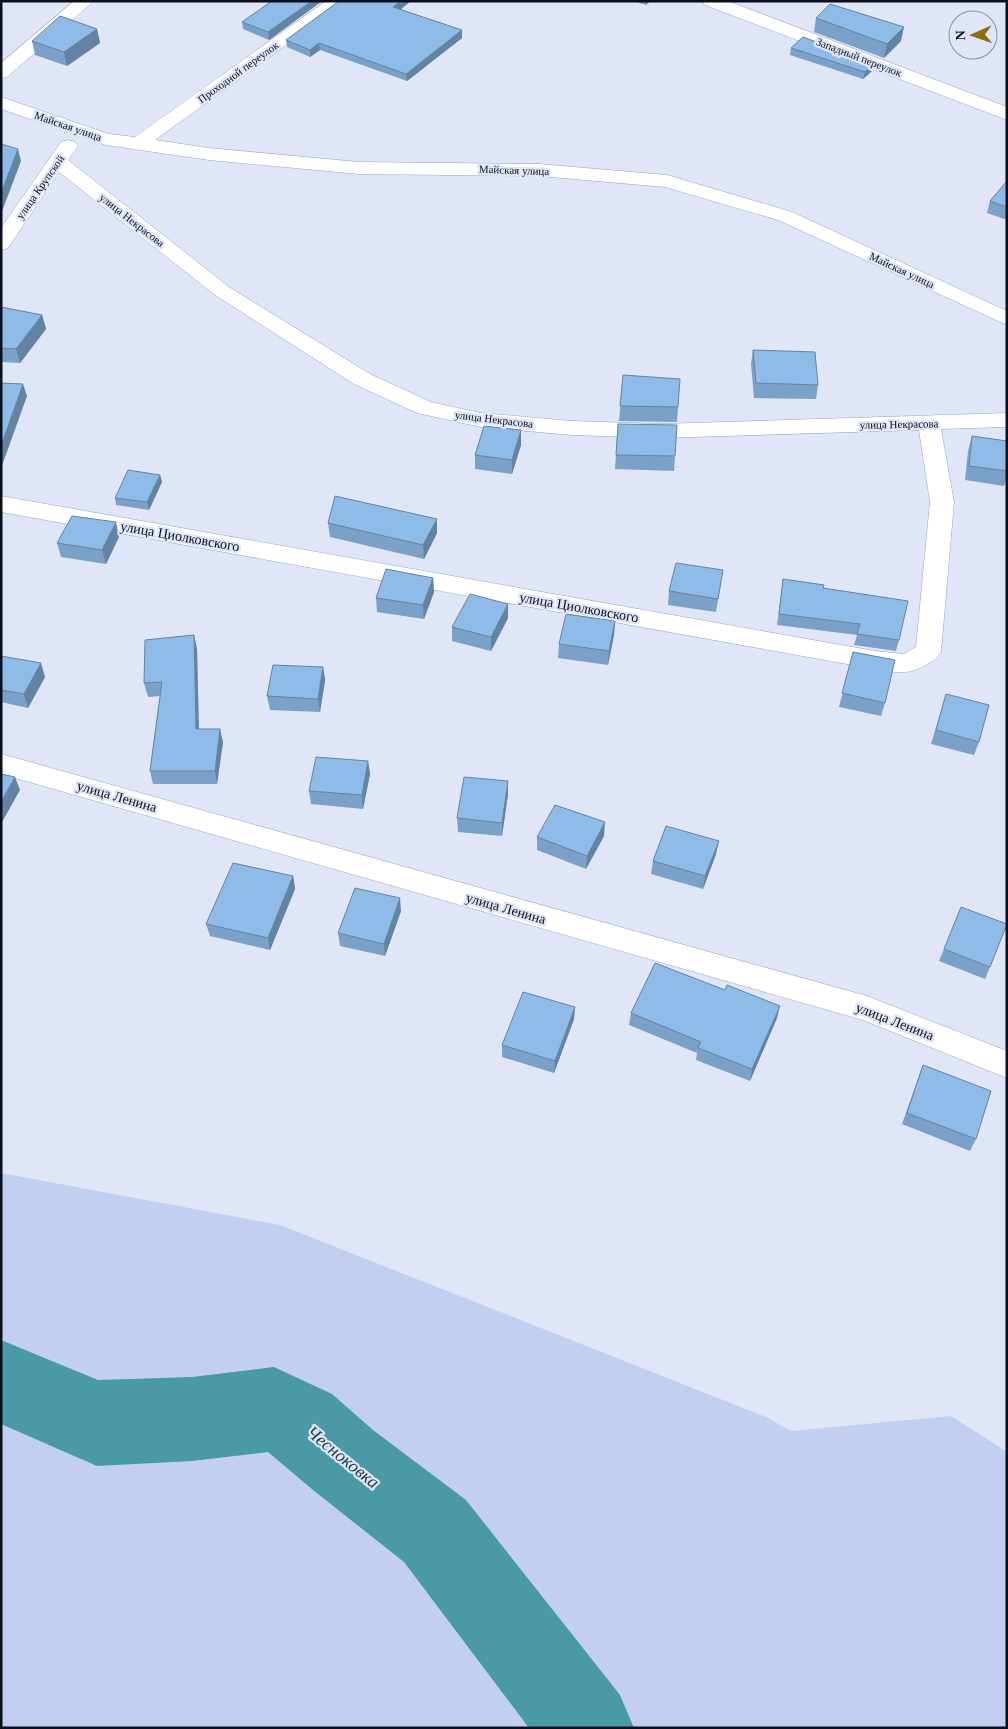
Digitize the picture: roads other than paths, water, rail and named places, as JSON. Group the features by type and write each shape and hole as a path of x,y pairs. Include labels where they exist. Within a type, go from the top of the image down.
{"street":[{"path":"1,73 84,1"},
{"name":"Проходной переулок","path":"138,144 338,1"},
{"name":"Западный переулок","path":"711,1 1007,114"},
{"name":"Майская улица","path":"1,103 106,139 209,154 359,168 539,170 667,181 785,216 1007,319"},
{"name":"улица Крупской","path":"1,244 32,196 59,162 79,130"},
{"name":"улица Некрасова","path":"59,162 222,291 362,379 424,408 481,420 572,428 651,431 1007,420"},
{"name":"улица Циолковского","path":"1,504 874,660 908,664 928,652 942,502 929,423"},
{"name":"улица Ленина","path":"1,764 867,1009 1007,1065"}],"waterway":[{"name":"Чесноковка","path":"1,1381 97,1423 192,1419 274,1409 302,1424 343,1460 435,1531 587,1728"}]}
